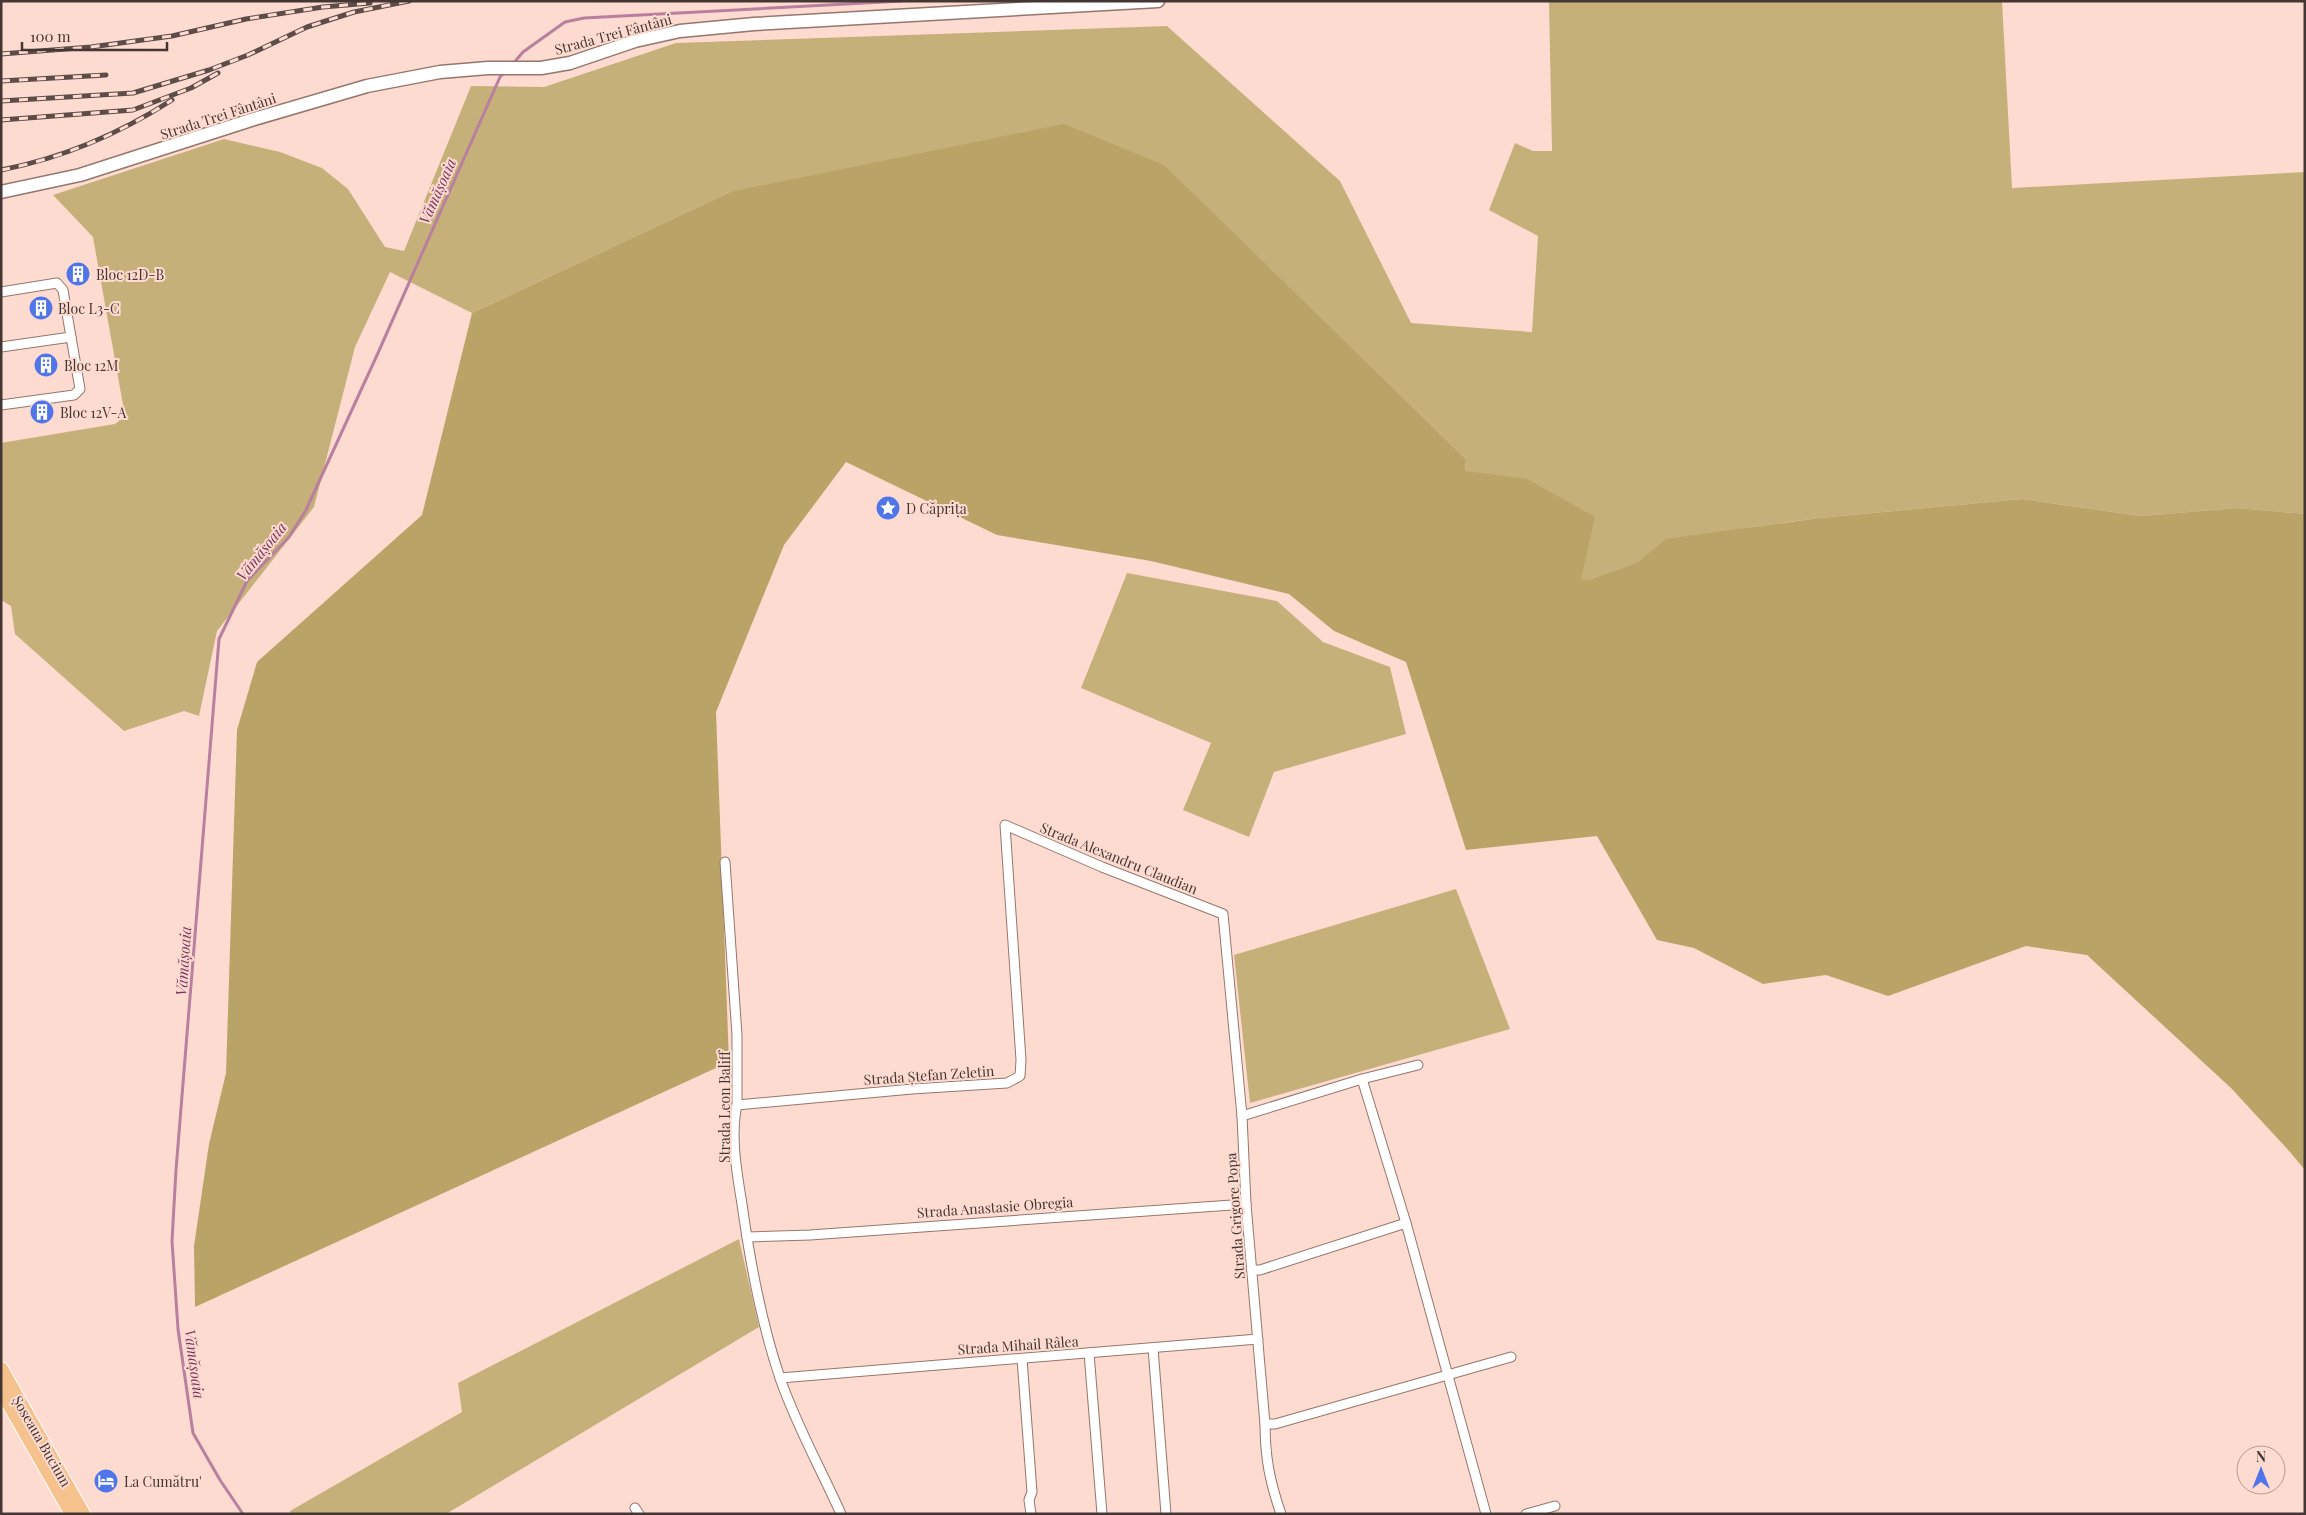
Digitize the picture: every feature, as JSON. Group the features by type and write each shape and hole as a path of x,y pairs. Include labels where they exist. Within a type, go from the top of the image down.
{"main road":[{"name":"Strada Trei Fântâni","path":"1,192 80,175 251,120 367,86 440,72 500,68 541,68 570,63 649,37 715,27 1158,1"},
{"name":"Șoseaua Bucium","path":"1,1369 83,1514"},
{"name":"Șoseaua Bucium","path":"1,1390 72,1514"}],"street":[{"path":"1,292 57,283 63,290 80,389 74,395 1,405"},
{"path":"1,347 71,336"},
{"name":"Strada Alexandru Claudian","path":"1005,825 1102,868 1223,914"},
{"name":"Strada Ștefan Zeletin","path":"737,1105 912,1089 1007,1083 1020,1076 1021,1060 1005,825"},
{"name":"Strada Leon Baliff","path":"725,862 737,1035 737,1105 734,1116 747,1237 759,1300 780,1378 841,1514"},
{"name":"Strada Grigore Popa","path":"1223,914 1242,1116 1246,1204 1265,1424 1266,1462 1281,1514"},
{"path":"1242,1116 1362,1079 1418,1065"},
{"path":"1362,1079 1406,1223 1486,1514"},
{"name":"Strada Anastasie Obregia","path":"747,1237 810,1235 1246,1204"},
{"path":"1252,1270 1260,1270 1406,1223"},
{"name":"Strada Mihail Râlea","path":"780,1378 1258,1339"},
{"path":"1153,1348 1166,1514"},
{"path":"1089,1354 1102,1514"},
{"path":"1265,1424 1275,1424 1511,1357"},
{"path":"1022,1359 1032,1492 1029,1500 1031,1514"},
{"path":"1526,1514 1554,1506"}],"shaded area":[{"path":"1549,1 2002,1 2012,188 2305,172 2305,514 2237,508 2141,516 2022,499 1819,518 1753,527 1512,612 1465,471 1466,459 1164,166 730,192 472,313 390,272 355,347 314,507 217,631 199,716 184,711 124,731 15,634 11,606 1,600 1,443 115,424 125,416 93,237 53,195 224,139 280,152 322,168 348,189 385,247 404,251 471,86 544,87 676,43 1167,26 1340,181 1411,323 1532,332 1538,236 1489,210 1515,143 1533,151 1552,151"},
{"path":"1064,124 1164,165 1466,459 1465,471 1527,479 1595,517 1581,579 1590,580 1637,563 1666,539 1819,518 2022,499 2141,516 2237,508 2305,514 2305,1170 2231,1088 2087,955 2026,946 1888,996 1826,975 1763,984 1694,948 1657,940 1597,836 1466,850 1406,662 1334,631 1289,594 1151,561 997,535 846,462 784,545 716,712 729,1062 195,1307 194,1246 209,1144 226,1073 237,730 257,662 422,515 472,313 730,192"},
{"path":"1127,573 1277,601 1323,642 1390,667 1406,734 1274,772 1249,837 1183,810 1211,743 1081,688"},
{"path":"1456,889 1510,1029 1250,1103 1234,955"},
{"path":"739,1239 759,1327 446,1514 291,1514 290,1511 462,1412 458,1383"}],"waterway":[{"name":"Vămășoaia","path":"512,65 523,52 565,22 584,18 902,1"},
{"name":"Vămășoaia","path":"243,1514 220,1480 193,1433 178,1329 172,1241 176,1170 219,639 247,581 289,537 306,510 378,353 500,77 504,73"}],"railway":[{"path":"1,101 133,93 209,70 248,55 307,27 354,12 409,1"},
{"path":"1,54 91,47 172,36 246,19 323,7 370,3"},
{"path":"1,120 133,110 191,88 218,73"},
{"path":"1,81 106,75"},
{"path":"1,170 46,159 90,143 132,124 172,100"}],"place":[{"name":"Bloc 12D-B","path":"78,274"},
{"name":"Bloc L3-C","path":"41,308"},
{"name":"Bloc 12M","path":"46,365"},
{"name":"Bloc 12V-A","path":"42,412"},
{"name":"D Căprița","path":"888,508"},
{"name":"La Cumătru'","path":"106,1481"}]}
